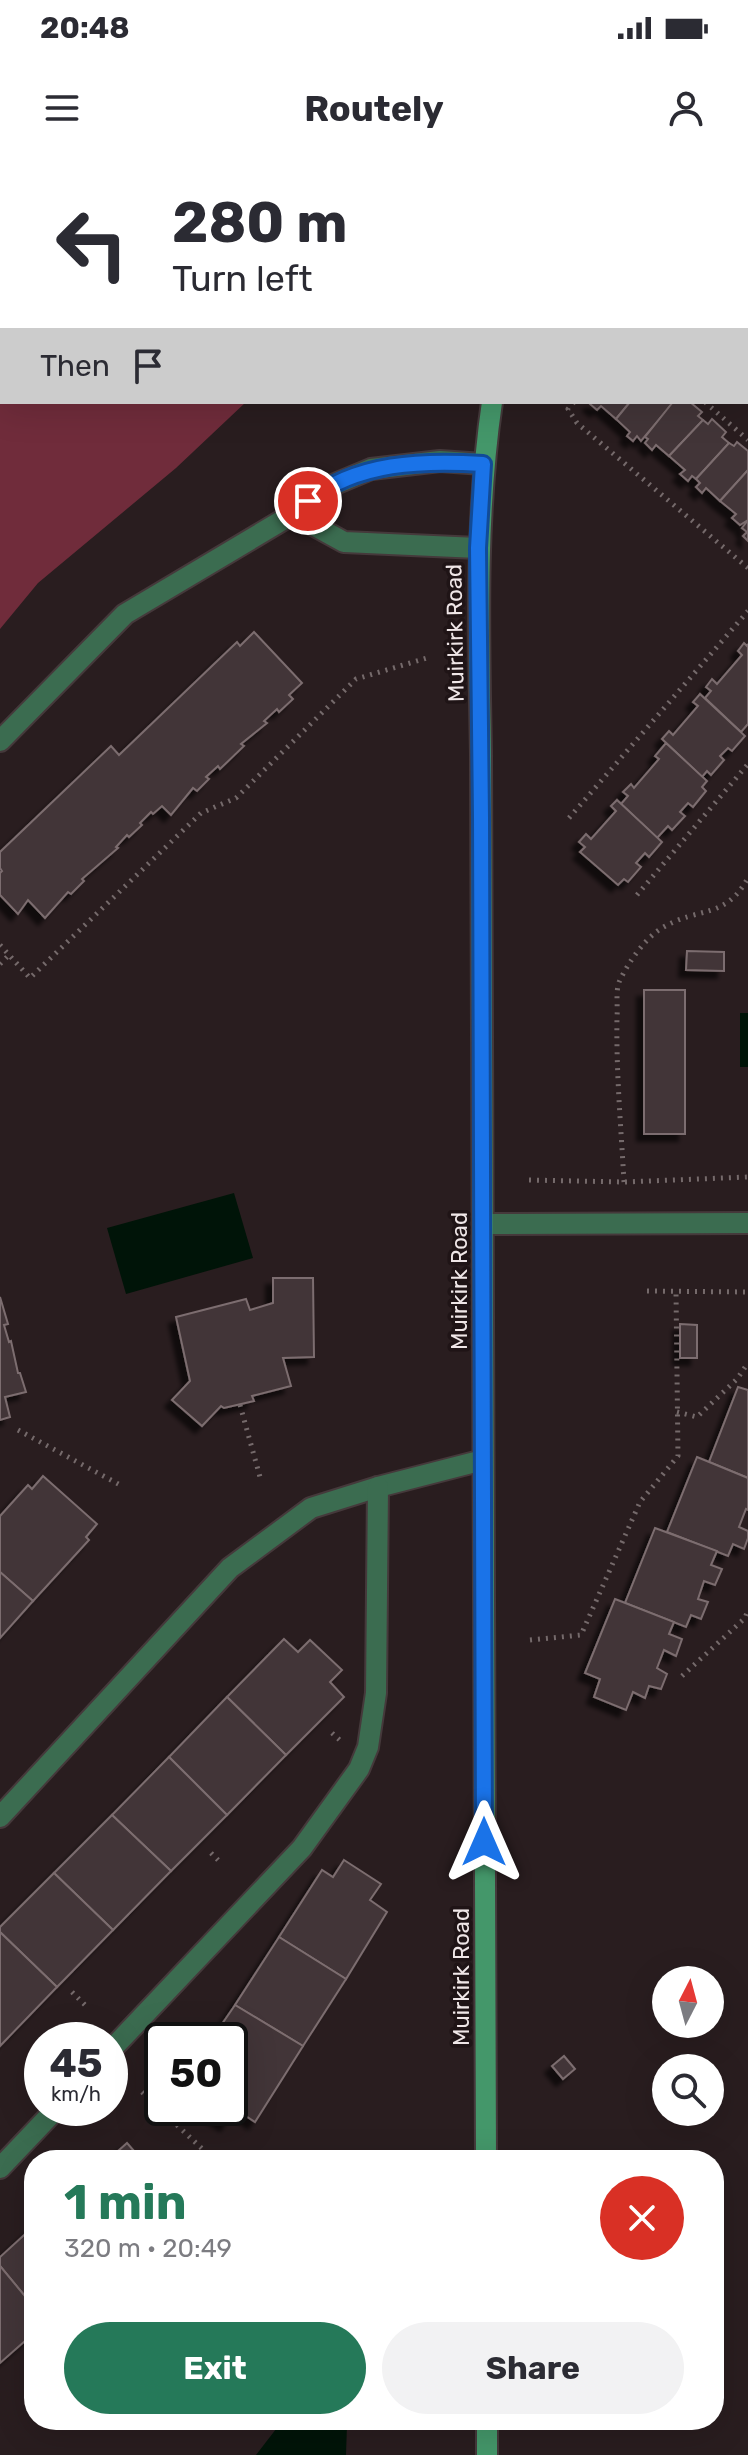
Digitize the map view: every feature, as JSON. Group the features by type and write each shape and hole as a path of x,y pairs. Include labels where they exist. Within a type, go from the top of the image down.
{"main road":[{"name":"Muirkirk Road","path":"486,2150 478,548 483,464 492,404"},
{"path":"487,2430 487,2455"}],"lane":[{"path":"0,741 125,614 293,514 323,489 371,469 440,461 483,464"},
{"path":"293,514 344,542 478,548"},
{"path":"483,1224 748,1223"},
{"path":"0,1817 230,1568 311,1508 483,1460"},
{"path":"128,2032 302,1848 359,1769 368,1747 376,1693 378,1487"},
{"path":"0,2168 40,2126"}],"path":[{"path":"572,404 568,409 577,423 748,568"},
{"path":"707,404 748,440"},
{"path":"569,818 748,611"},
{"path":"0,945 30,978 201,813 236,798 356,679 427,658"},
{"path":"637,895 748,764"},
{"path":"624,1182 616,1069 618,983 658,930 683,917 717,910 738,897 748,878"},
{"path":"0,964 9,955"},
{"path":"529,1180 624,1182 748,1177"},
{"path":"647,1291 748,1292"},
{"path":"530,1640 581,1635 640,1502 678,1456 676,1292"},
{"path":"677,1412 697,1417 737,1379 748,1363"},
{"path":"240,1405 260,1477"},
{"path":"18,1430 122,1486"},
{"path":"682,1676 745,1618 748,1610"},
{"path":"332,1733 343,1743"},
{"path":"211,1853 221,1863"},
{"path":"72,1992 85,2005"},
{"path":"142,2092 203,2150"}],"shaded area":[{"path":"0,404 244,404 176,468 38,583 0,629"},
{"path":"740,1013 748,1013 748,1067 740,1067"},
{"path":"234,1193 253,1258 126,1294 107,1228"},
{"path":"275,2430 347,2430 346,2455 256,2455"}],"building":[{"path":"590,404 628,404 616,419 601,406 597,410"},
{"path":"628,404 672,404 641,441 637,436 633,441 627,436 630,432 616,419"},
{"path":"671,404 692,404 702,412 698,416 703,420 669,456 656,445 652,450 645,443 648,439 645,437"},
{"path":"712,419 726,432 722,437 729,443 696,479 692,476 688,481 680,474 685,470 669,456 703,420 708,424"},
{"path":"737,442 748,451 748,470 720,501 706,488 702,493 696,487 700,483 696,479 729,443 734,446"},
{"path":"748,470 748,520 740,525 732,518 736,514 720,501"},
{"path":"748,520 748,541 743,536 747,532 742,528"},
{"path":"254,632 302,683 289,695 293,699 264,721 267,723 241,744 244,746 220,769 218,766 206,777 209,779 197,791 193,788 171,815 162,806 153,814 151,812 140,823 142,825 129,837 127,835 118,848 82,879 84,881 71,894 68,892 45,918 28,900 18,914 0,895 0,852 111,746 119,755 237,642 240,646"},
{"path":"744,643 748,644 748,724 741,732 705,698 711,691 706,687 712,679 717,684 742,655 738,651"},
{"path":"700,694 745,736 732,751 728,748 720,756 724,760 711,775 707,771 702,777 662,739 669,731 673,735 698,706 693,702"},
{"path":"666,743 707,781 702,787 706,791 693,807 688,803 680,812 685,816 672,830 668,826 657,838 621,804 628,796 623,792 631,784 634,788 659,759 655,756"},
{"path":"617,800 662,842 649,857 645,853 636,863 641,867 628,882 624,879 618,885 580,852 585,847 579,842 586,834 591,839 616,811 611,806"},
{"path":"687,951 724,952 724,971 686,970"},
{"path":"644,990 685,990 685,1134 644,1134"},
{"path":"273,1278 313,1278 314,1357 283,1358 291,1386 252,1396 254,1401 224,1408 221,1406 202,1426 172,1400 190,1381 176,1317 246,1299 250,1310 273,1303"},
{"path":"0,1297 8,1324 4,1325 26,1392 5,1397 10,1417 0,1420"},
{"path":"680,1324 697,1325 697,1358 680,1358"},
{"path":"738,1387 748,1390 748,1478 709,1462"},
{"path":"697,1457 748,1478 748,1510 739,1527 748,1531 748,1538 744,1549 733,1544 728,1556 667,1532"},
{"path":"43,1476 97,1524 86,1537 89,1540 33,1601 0,1572 0,1516 28,1485 32,1489"},
{"path":"655,1528 717,1551 711,1565 722,1569 715,1585 704,1581 698,1599 708,1602 701,1619 691,1615 686,1627 625,1603"},
{"path":"0,1572 33,1601 0,1638"},
{"path":"615,1599 674,1622 669,1634 682,1639 676,1656 664,1650 657,1668 667,1674 661,1689 649,1686 645,1698 633,1692 626,1710 594,1697 600,1679 585,1673"},
{"path":"284,1639 298,1652 310,1640 342,1670 330,1682 344,1697 286,1755 227,1697"},
{"path":"227,1697 286,1755 227,1815 169,1757"},
{"path":"169,1757 227,1815 171,1871 112,1815"},
{"path":"112,1815 171,1871 113,1930 54,1873"},
{"path":"344,1860 381,1884 370,1900 387,1912 346,1979 279,1937 322,1870 333,1877"},
{"path":"54,1873 113,1930 57,1987 0,1932 0,1927"},
{"path":"0,1932 57,1987 0,2046"},
{"path":"279,1937 346,1979 303,2046 235,2005"},
{"path":"235,2005 303,2046 255,2122 248,2117 248,2022 223,2022"},
{"path":"564,2056 575,2069 563,2079 552,2066"},
{"path":"127,2143 133,2150 119,2150"},
{"path":"24,2235 24,2295 0,2266 0,2257"},
{"path":"0,2266 24,2295 24,2342 0,2363"}],"route":[{"path":"308,501 323,489 371,469 440,461 483,464 478,548 484,1842"}]}
